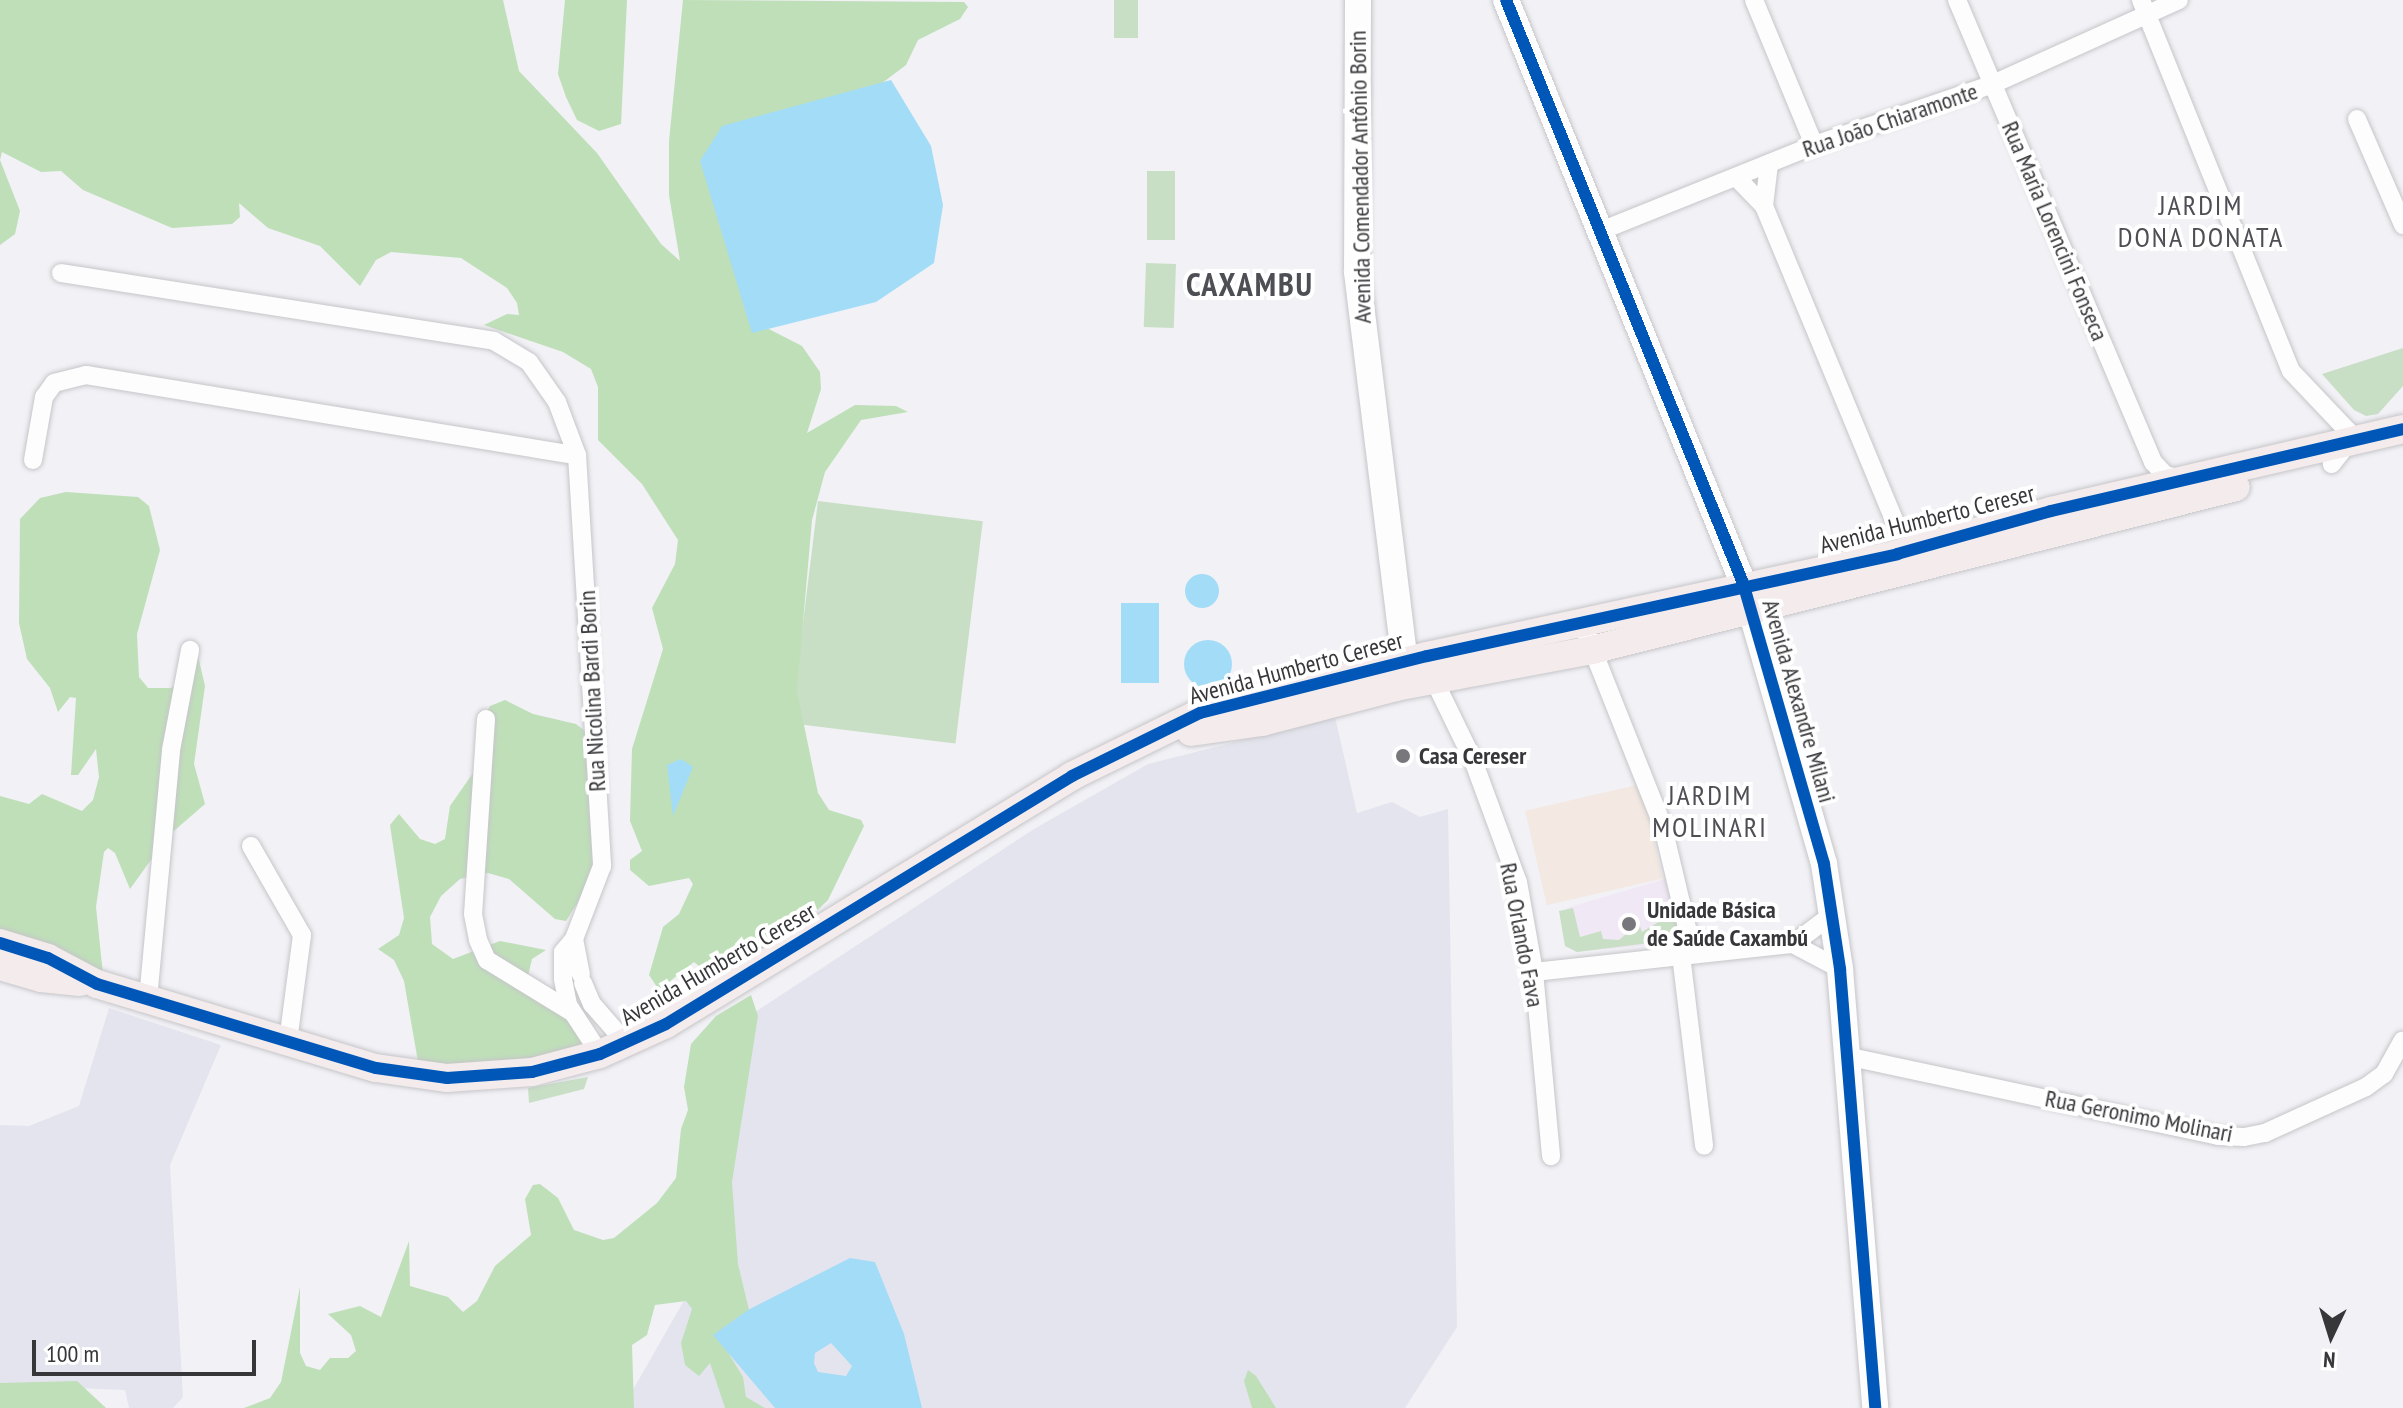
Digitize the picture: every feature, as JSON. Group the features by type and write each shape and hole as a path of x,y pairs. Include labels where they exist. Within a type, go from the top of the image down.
{"main road":[{"name":"Avenida Humberto Cereser","path":"0,966 41,978 97,984 376,1068 447,1078 532,1072 600,1054 626,1043 771,962 1072,776 1154,737 1176,723 1230,704 1422,665 1582,623 1747,596 2340,453 2403,429"},
{"name":"Avenida Humberto Cereser","path":"1422,665 1592,650 1747,596 2142,490 2340,453 2403,448"},
{"name":"Avenida Humberto Cereser","path":"0,943 48,958 97,984"}],"street":[{"name":"Avenida Comendador Antônio Borin","path":"1358,0 1357,272 1365,365 1394,545 1422,665"},
{"name":"Avenida Alexandre Milani","path":"1506,0 1747,596 1824,864 1840,969 1875,1408"},
{"path":"1754,0 1814,145"},
{"name":"Rua Maria Lorencini Fonseca","path":"1957,0 2153,462"},
{"name":"Rua João Chiaramonte","path":"1598,232 1814,145 1993,84 2145,7 2179,0"},
{"path":"2145,7 2278,344 2291,371 2348,431 2340,453"},
{"path":"2357,119 2403,225"},
{"path":"1764,206 1769,164"},
{"path":"1736,177 1764,206 1898,529"},
{"name":"Rua Nicolina Bardi Borin","path":"61,273 494,341 529,362 557,402 577,455 602,866 574,939 563,952 563,979 572,1012 600,1054"},
{"path":"33,460 44,397 54,383 86,375 577,455"},
{"path":"2142,490 2153,462 2165,475 2185,480"},
{"path":"1582,623 1663,827 1687,954 1704,1146"},
{"path":"148,999 171,750 190,650"},
{"name":"Rua Orlando Fava","path":"1422,665 1473,760 1518,882 1534,972 1551,1156"},
{"path":"486,719 473,914 478,940 487,960 572,1012"},
{"path":"251,846 302,935 288,1042"},
{"path":"1534,972 1793,944 1833,914"},
{"path":"574,939 582,978 592,1004 626,1043"},
{"path":"1793,944 1840,969"},
{"name":"Rua Geronimo Molinari","path":"1846,1056 2218,1136 2244,1137 2265,1133 2366,1087 2396,1069 2402,1041"}],"shaded area":[{"path":"1335,717 1357,813 1392,802 1420,817 1448,809 1457,1327 1405,1408 629,1408 626,1402 714,1248 749,1016 1034,829 1148,764"},
{"path":"1641,784 1663,879 1547,905 1525,811"},
{"name":"Unidade Básica de Saúde Caxambú","path":"1668,878 1692,941 1575,952 1567,908"},
{"path":"109,1008 221,1045 170,1165 183,1397 173,1408 129,1408 125,1390 0,1385 0,1125 29,1126 79,1106"}],"green space":[{"path":"0,0 503,0 519,71 597,153 661,244 680,261 669,195 669,141 683,0 964,2 968,7 960,19 918,40 906,65 849,108 763,326 802,346 820,372 821,389 807,433 855,405 896,406 908,412 861,420 825,472 812,520 797,691 818,793 829,810 861,820 864,826 828,900 764,961 714,978 694,962 659,990 649,975 663,927 679,914 693,884 689,878 649,886 630,870 630,860 642,851 630,821 632,749 663,649 652,608 675,564 678,540 642,484 598,440 598,387 591,369 563,352 484,325 507,314 519,315 517,303 507,288 461,258 391,252 376,260 360,286 320,246 268,228 239,203 240,217 232,224 172,228 83,190 61,171 41,172 2,152 0,160"},
{"path":"565,0 627,0 621,124 599,131 577,120 566,97 558,74"},
{"path":"1114,0 1138,0 1138,38 1114,38"},
{"path":"0,160 20,211 15,234 0,245"},
{"path":"1147,171 1175,171 1175,240 1147,240"},
{"path":"1146,263 1176,264 1174,328 1144,327"},
{"path":"2403,348 2403,386 2378,414 2366,416 2354,410 2322,374"},
{"path":"66,492 138,497 149,506 160,550 137,634 139,677 148,688 171,688 185,678 198,656 205,686 194,764 205,804 168,836 130,889 115,853 108,848 104,852 96,907 104,984 0,946 0,796 29,804 42,794 82,811 93,800 99,777 96,749 78,775 71,775 76,698 70,697 58,712 50,688 27,659 19,623 20,519 40,498"},
{"path":"818,501 983,521 955,744 791,723"},
{"path":"505,700 533,714 576,724 589,734 601,866 566,921 555,919 509,879 488,873 460,879 441,896 430,917 432,944 453,959 500,941 546,950 532,959 528,976 554,990 583,1045 575,1052 421,1079 404,981 394,960 378,949 399,935 404,918 390,825 399,814 420,839 435,844 445,839 450,806 473,773 480,723 490,706"},
{"path":"1573,908 1580,937 1601,931 1603,939 1619,940 1639,923 1642,932 1675,912 1682,939 1577,952 1565,946 1559,911"},
{"path":"751,995 758,1016 732,1182 738,1264 749,1310 729,1354 743,1377 746,1397 765,1408 725,1408 710,1363 699,1376 685,1365 681,1343 692,1309 686,1301 655,1305 647,1335 632,1345 634,1408 244,1408 270,1398 281,1382 300,1287 300,1353 306,1366 320,1370 330,1358 348,1358 356,1351 351,1335 328,1314 360,1306 381,1317 409,1241 410,1286 448,1297 463,1312 477,1301 495,1266 531,1235 525,1199 533,1185 540,1184 558,1198 574,1230 603,1240 614,1238 657,1203 676,1178 681,1129 688,1110 684,1087 691,1044 716,1016"},
{"path":"588,1077 584,1089 529,1103 528,1088"},
{"path":"1248,1370 1256,1376 1276,1408 1252,1408 1244,1381"},
{"path":"77,1381 106,1408 0,1408 0,1383"}],"water":[{"path":"891,80 931,146 943,205 934,263 876,302 752,333 700,161 722,126"},
{"path":"1202,574 1214,579 1219,591 1214,603 1202,608 1190,603 1185,591 1190,579"},
{"path":"1121,603 1159,603 1159,683 1121,683"},
{"path":"1208,640 1225,647 1232,664 1225,681 1208,688 1191,681 1184,664 1191,647"},
{"path":"681,759 693,767 673,816 667,765"},
{"path":"850,1258 875,1262 904,1334 922,1408 775,1408 713,1335 748,1310","holes":["831,1343 852,1366 846,1376 818,1372 814,1363 815,1353"]}],"cycle path":[{"path":"1506,0 1743,583 1824,864 1840,969 1875,1408"},
{"path":"0,943 48,958 97,984 376,1068 447,1078 532,1072 600,1054 666,1024 1072,776 1200,713 1427,656 1897,554 2051,511 2403,429"}],"place":[{"name":"Casa Cereser","path":"1403,756"},
{"name":"Unidade Básica de Saúde Caxambú","path":"1629,924"}],"district":[{"name":"JARDIM DONA DONATA","path":"2201,221"},
{"name":"CAXAMBU","path":"1250,284"},
{"name":"JARDIM MOLINARI","path":"1710,811"}]}
